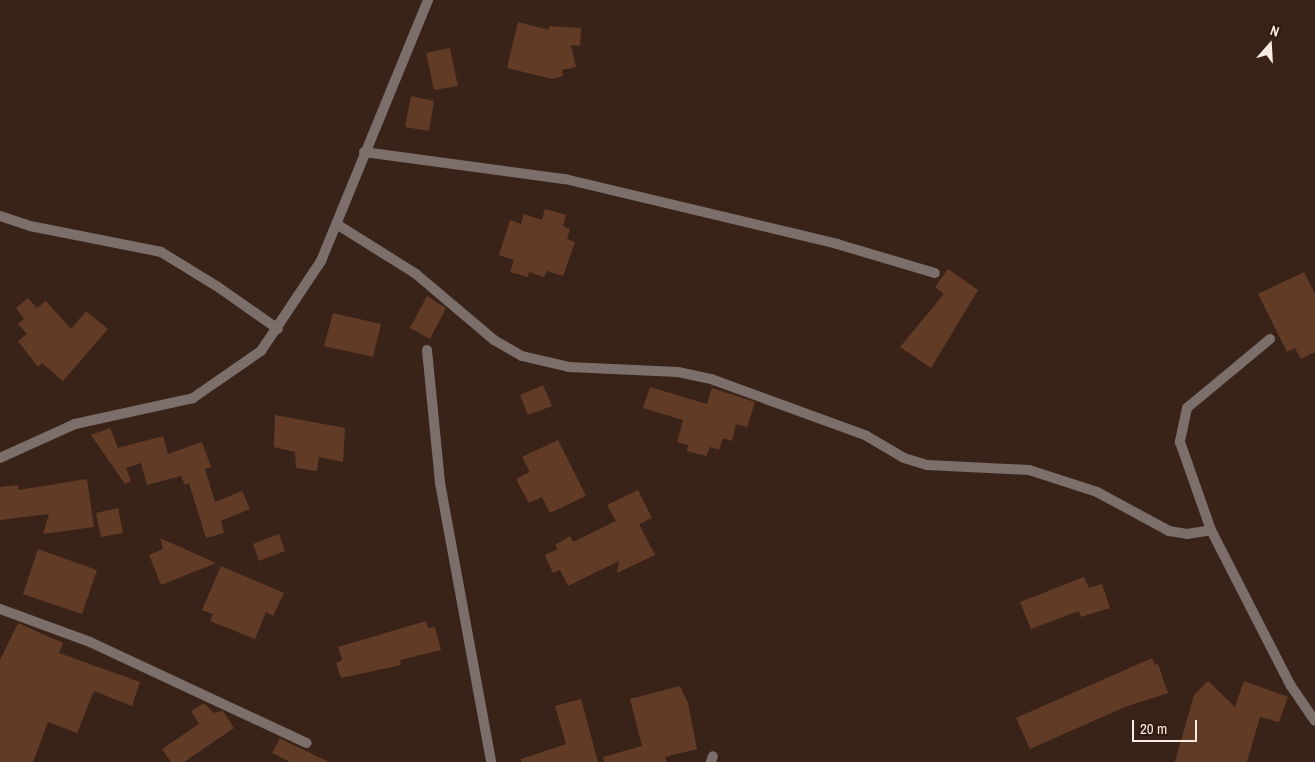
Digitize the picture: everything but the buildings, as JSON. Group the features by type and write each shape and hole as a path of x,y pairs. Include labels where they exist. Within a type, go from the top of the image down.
{"street":[{"path":"0,458 75,424 193,398 261,351 278,329 321,261 338,225 364,152 428,0"},
{"path":"364,152 565,178 837,244 935,272"},
{"path":"0,216 30,226 161,252 218,287 278,329"},
{"path":"338,225 416,274 494,340 522,356 569,367 678,372 711,379 865,435 904,458 927,465 1029,470 1097,492 1169,531 1187,534 1210,530"},
{"path":"1270,339 1187,408 1183,419 1180,442 1210,530 1291,686 1315,721"},
{"path":"427,350 440,483 491,762"},
{"path":"0,609 90,642 307,743"}]}
